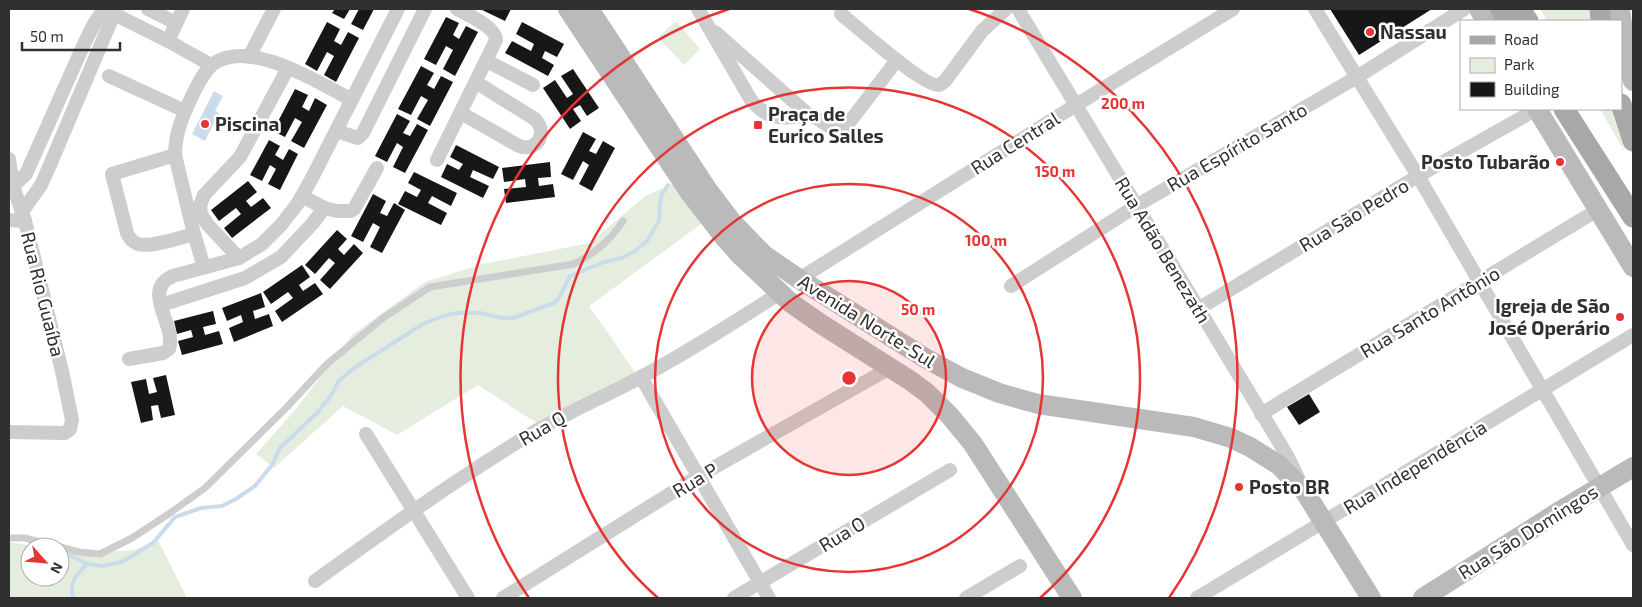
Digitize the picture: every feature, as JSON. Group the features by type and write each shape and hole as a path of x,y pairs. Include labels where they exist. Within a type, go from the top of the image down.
{"main road":[{"name":"Avenida Norte-Sul","path":"568,9 710,220 740,255 780,293 821,324 927,393 963,431 1072,598"},
{"name":"Avenida Norte-Sul","path":"589,9 689,163 732,222 764,255 926,358 982,386 1038,404 1210,430 1265,455 1306,492 1371,598"},
{"path":"1479,9 1485,20"},
{"path":"1501,9 1507,20"},
{"path":"1520,9 1527,20"},
{"path":"1622,20 1633,81"},
{"path":"1622,107 1633,141"},
{"path":"1538,110 1633,267"},
{"path":"1565,110 1633,217"},
{"path":"1583,110 1633,194"},
{"name":"Rua São Domingos","path":"1423,598 1633,467"}],"street":[{"path":"148,9 176,23"},
{"path":"168,41 183,9"},
{"path":"249,56 274,9"},
{"path":"129,360 163,353 169,349 170,335 161,305 159,290 164,280 239,258 262,244 281,225 302,196 398,9"},
{"path":"336,131 358,138 363,133 425,9"},
{"path":"437,160 477,83 496,40 495,34 486,26 457,9"},
{"path":"698,9 757,108 773,117 810,116"},
{"path":"841,14 897,60 927,81 940,85 950,75 982,31 1006,9"},
{"name":"Rua Adão Benezath","path":"1018,9 1288,457 1306,492"},
{"name":"Rua Central","path":"799,279 1233,9"},
{"path":"1315,9 1418,176 1633,545"},
{"name":"Rua Espírito Santo","path":"1010,286 1136,206 1357,77 1464,9"},
{"path":"109,10 211,66"},
{"path":"13,186 26,174 94,24 109,10"},
{"path":"9,220 23,216 41,185 109,10"},
{"path":"707,25 810,116 838,130 848,124 897,60"},
{"path":"204,267 175,154 176,137 185,112 194,92 211,66 225,59 249,56 288,68 352,100"},
{"path":"487,61 533,85"},
{"path":"239,258 208,225 201,214 200,206 204,195 240,157 288,68"},
{"path":"109,76 185,112"},
{"path":"461,112 519,146 528,148 539,138 541,127 535,118 477,83"},
{"name":"Rua São Pedro","path":"1198,309 1418,176 1535,110"},
{"path":"175,154 112,174 127,233 132,240 138,244 150,244 194,234"},
{"path":"9,162 41,185"},
{"name":"Rua Rio Guaíba","path":"9,162 13,186 23,216 62,371 72,420 70,429 64,433 9,432"},
{"path":"302,196 324,208 351,212 377,168"},
{"path":"161,305 245,278 281,257 324,208"},
{"name":"Rua Santo Antônio","path":"1261,414 1480,283 1599,209"},
{"name":"Rua Q","path":"315,582 412,511 524,438 570,412 641,377 780,293"},
{"name":"Rua Independência","path":"1197,598 1633,335"},
{"name":"Rua P","path":"503,598 698,477 890,368"},
{"path":"641,377 769,598"},
{"path":"366,434 412,511 468,598"},
{"name":"Rua O","path":"734,598 950,470"},
{"path":"966,598 1020,566"}],"lane":[{"path":"70,550 100,554 132,538 198,493 287,407 327,364 383,318 430,287 574,264 594,254 615,234 623,222"}],"green space":[{"path":"1540,9 1593,9 1594,20 1546,20"},
{"path":"676,21 700,49 684,65 658,37"},
{"path":"1601,110 1611,110 1625,152"},
{"path":"675,183 704,222 589,306 637,375 546,429 478,385 397,435 343,406 274,468 256,454 296,409 352,335 425,282 483,264 590,243 645,196"},
{"path":"158,540 187,598 9,598 9,542 20,544 20,587 70,587 70,550 88,553 135,550"}],"water":[{"name":"Piscina","path":"214,91 223,96 215,111 219,113 205,141 192,134"}],"building":[{"path":"335,9 350,9 344,19 332,13"},
{"path":"359,9 374,9 363,30 351,24"},
{"path":"480,9 511,9 505,21"},
{"name":"Nassau","path":"1330,9 1432,9 1359,55"},
{"path":"446,17 459,23 453,35 459,39 466,26 478,32 455,76 443,69 453,50 446,46 436,65 424,59"},
{"path":"327,22 340,29 334,41 341,45 348,32 359,38 336,82 324,75 334,56 327,52 317,71 305,64"},
{"path":"522,22 564,44 557,57 545,51 542,58 554,65 548,76 505,53 512,41 531,51 534,44 516,34"},
{"path":"421,66 434,73 427,85 434,89 441,76 453,82 430,126 417,119 428,100 421,96 411,115 398,109"},
{"path":"573,69 599,108 587,116 580,105 573,109 581,121 570,129 543,88 555,80 567,98 573,94 561,76"},
{"path":"295,89 308,95 302,107 309,111 315,98 327,105 304,148 291,141 302,122 295,118 285,137 273,131"},
{"path":"397,114 410,121 403,133 410,136 417,124 428,130 405,173 393,167 403,147 397,143 387,162 375,156"},
{"path":"583,132 596,139 589,151 596,154 603,141 615,148 592,191 579,184 589,165 583,161 573,180 561,174"},
{"path":"269,140 280,146 275,155 283,160 289,149 298,154 280,190 268,184 276,169 270,165 262,181 250,175"},
{"path":"456,145 499,167 493,179 473,170 470,177 489,186 483,198 441,177 447,164 459,170 463,164 450,157"},
{"path":"550,162 551,177 538,178 539,186 553,184 555,197 506,203 504,189 526,187 525,179 504,182 502,168"},
{"path":"414,172 457,193 451,206 432,196 428,203 447,213 441,225 398,204 405,191 417,197 421,190 408,183"},
{"path":"248,181 257,192 246,201 251,207 263,198 271,208 232,238 224,228 241,214 236,208 219,221 211,210"},
{"path":"373,194 386,201 380,213 387,216 394,203 405,210 382,253 370,247 380,227 373,223 363,242 351,236"},
{"path":"337,230 347,239 338,249 344,255 354,244 363,253 330,289 320,280 335,263 329,258 315,274 305,265"},
{"path":"302,265 310,277 299,285 303,291 315,283 323,294 282,322 275,311 293,298 288,292 271,304 263,292"},
{"path":"261,293 265,307 253,311 255,319 269,314 273,326 234,342 229,328 243,322 241,315 227,321 222,308"},
{"path":"213,311 216,324 203,327 205,335 219,331 223,344 182,355 178,341 193,337 191,330 177,334 174,321"},
{"path":"166,375 175,415 161,418 158,405 151,406 153,420 141,423 131,382 146,379 149,394 157,392 153,378"},
{"path":"1309,394 1320,412 1299,425 1287,407"}],"waterway":[{"path":"70,555 87,564 103,566 122,562 153,543 175,517 201,508 222,506 236,499 255,486 272,465 280,448 318,412 330,397 339,381 354,368 423,324 457,313 480,313 502,318 513,318 554,303 559,298 570,276 604,262 622,258 635,251 647,241 659,221 662,194 668,185"},
{"path":"73,598 72,587 74,579 87,564"}],"place":[{"name":"Nassau","path":"1370,32"},
{"name":"Piscina","path":"205,124"},
{"name":"Praça de Eurico Salles","path":"758,125"},
{"name":"Posto Tubarão","path":"1560,162"},
{"name":"Igreja de São José Operário","path":"1620,317"},
{"name":"Posto BR","path":"1239,487"}]}
